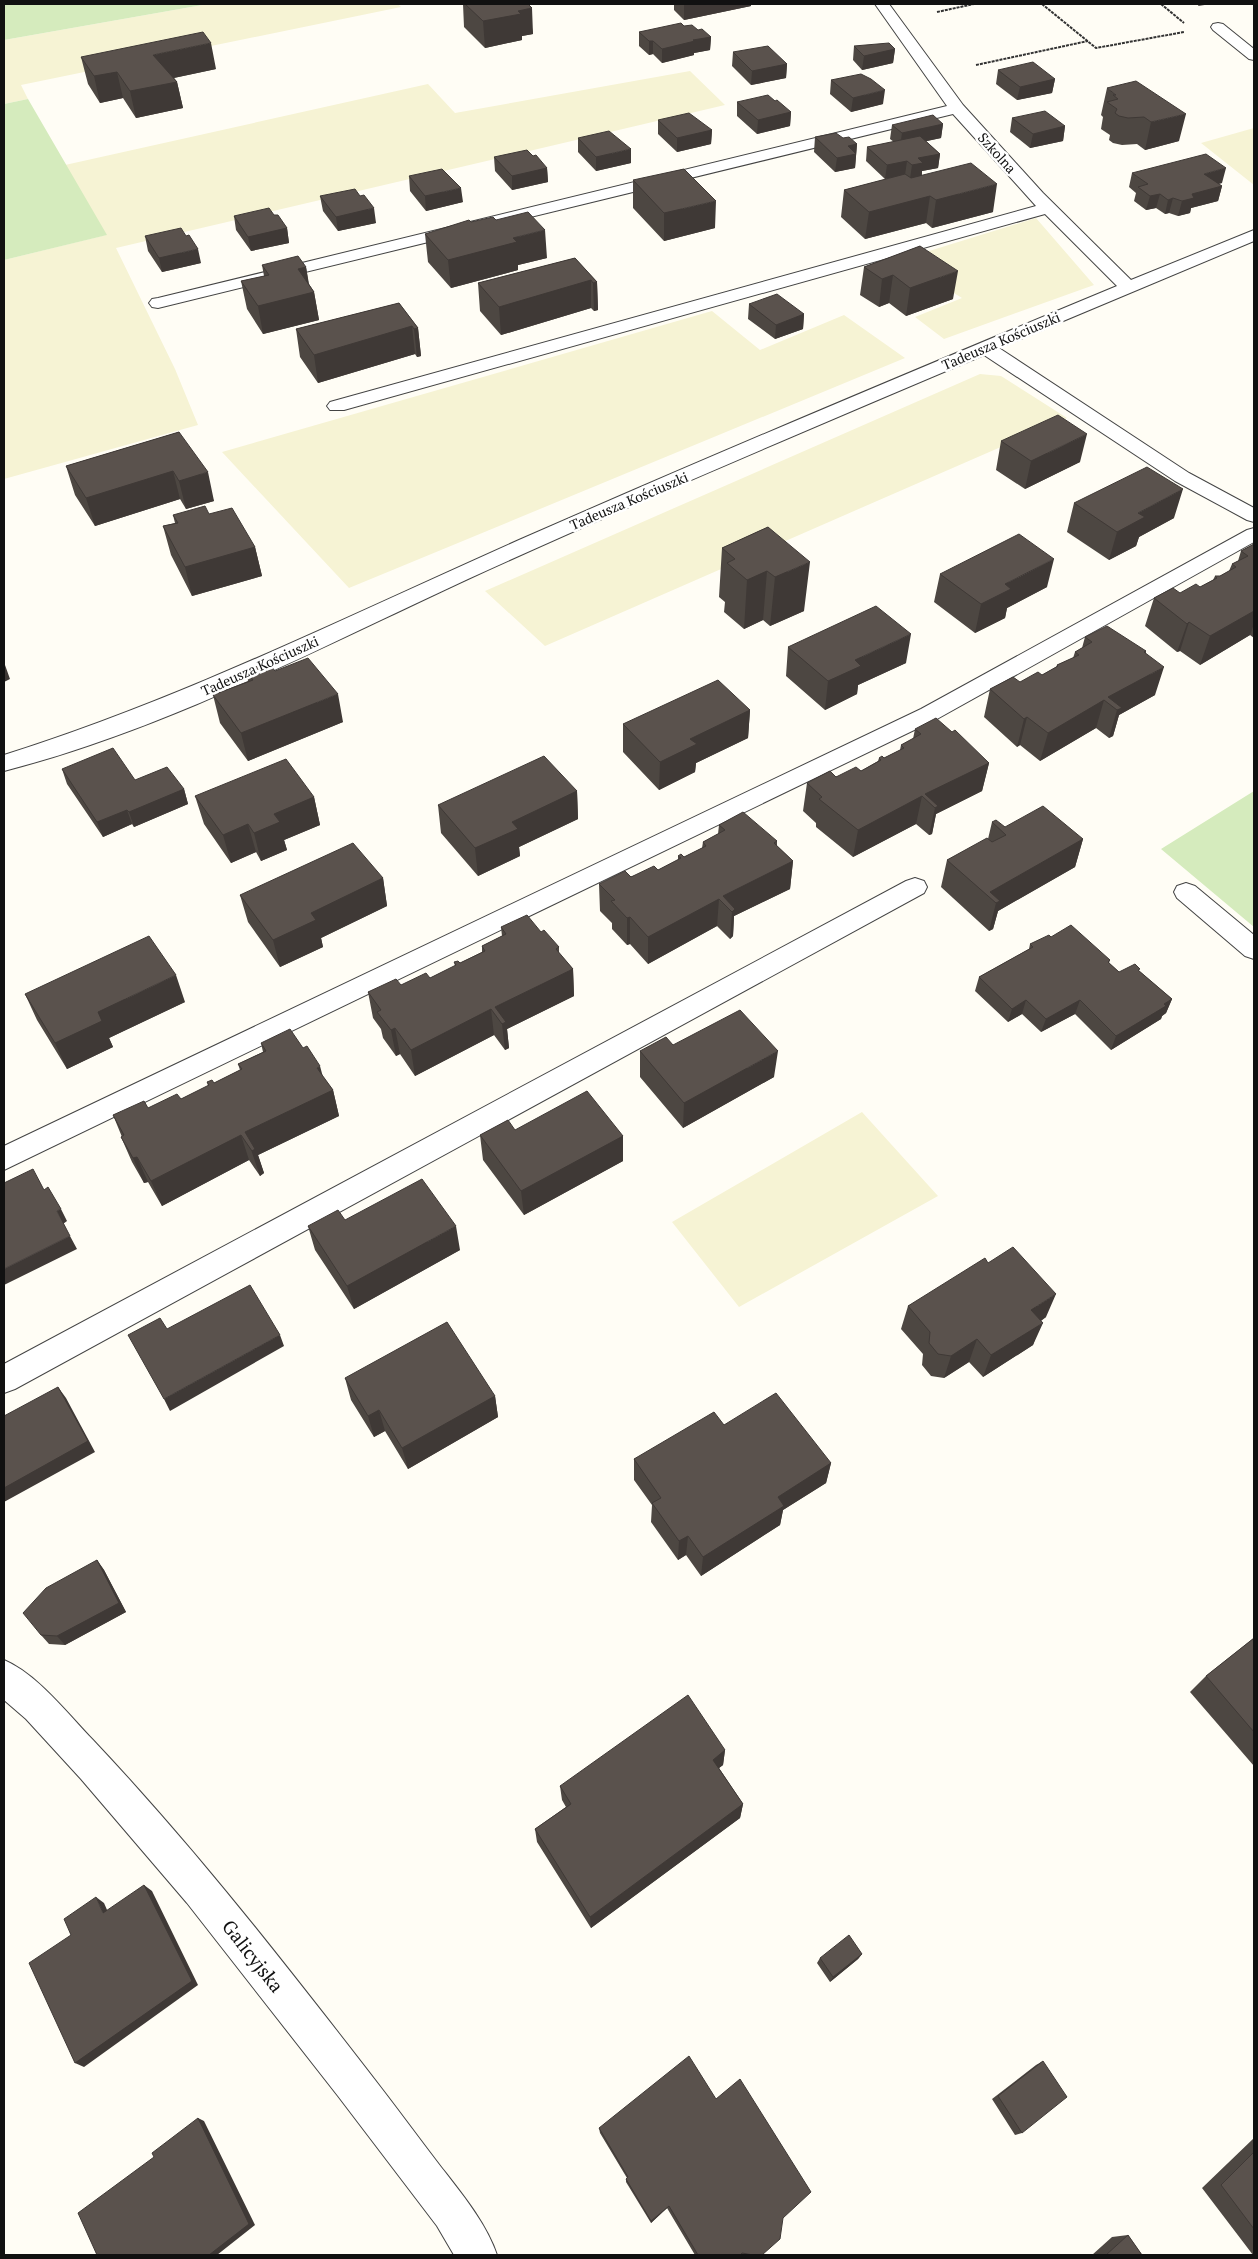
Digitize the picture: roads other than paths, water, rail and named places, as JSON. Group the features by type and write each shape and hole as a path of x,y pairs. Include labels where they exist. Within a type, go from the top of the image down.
{"street":[{"name":"Szkolna","path":"882,4 957,108 1048,208 1114,275 1129,287"},
{"path":"1218,27 1254,56"},
{"path":"158,303 957,108"},
{"path":"337,406 1048,208"},
{"name":"Tadeusza Kościuszki","path":"4,763 52,748 171,705 524,546 985,347 1254,235"},
{"path":"985,347 1182,477 1254,516"},
{"path":"4,1159 929,714 1254,534"},
{"path":"4,1379 915,887"},
{"path":"1186,892 1254,949"},
{"name":"Galicyjska","path":"4,1677 36,1705 62,1733 146,1826 234,1930 452,2212 477,2255"}]}
